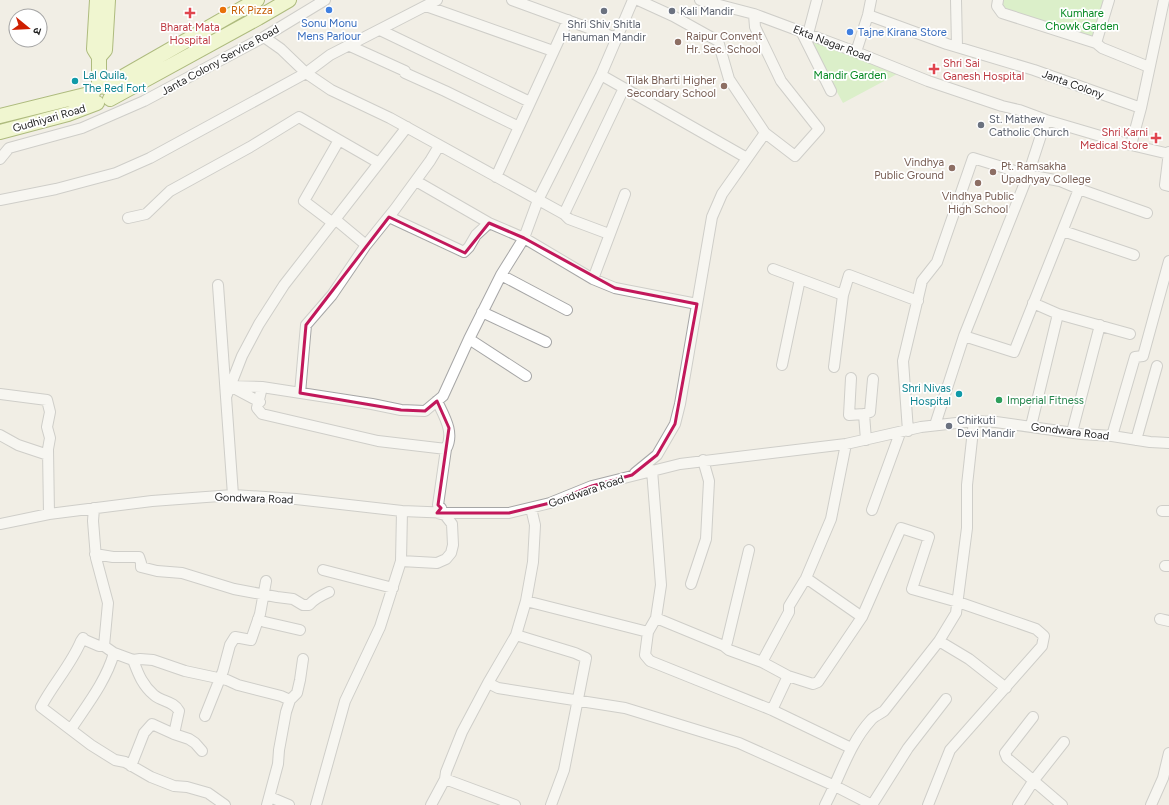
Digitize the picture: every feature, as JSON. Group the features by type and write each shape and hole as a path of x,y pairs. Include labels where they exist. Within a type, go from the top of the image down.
{"street":[{"path":"97,0 94,49 99,57 103,98"},
{"path":"99,57 105,50 108,0"},
{"path":"103,98 258,18 289,0"},
{"name":"Janta Colony Service Road","path":"0,159 8,148 82,128 103,98 170,88 264,37 325,0"},
{"path":"0,200 116,173 150,158 306,73 330,55 437,0"},
{"path":"512,0 616,38"},
{"path":"230,386 262,387 300,392 401,410 425,411 443,396 482,312 501,275 524,238 538,200 601,75 633,0"},
{"path":"638,0 673,16 718,41 729,79 765,133 795,156 819,129 781,81 755,27 754,14"},
{"name":"Ekta Nagar Road","path":"700,0 754,14 928,81 1002,106 1131,144 1169,153"},
{"path":"817,0 804,33 831,91"},
{"path":"856,52 868,15 871,0"},
{"path":"956,0 957,46"},
{"path":"998,0 997,6 1002,13 1096,43 1102,48 1149,66"},
{"path":"1096,43 1108,0"},
{"path":"1131,144 1141,108 1164,0"},
{"path":"103,98 251,2"},
{"path":"426,6 553,51"},
{"name":"Janta Colony","path":"868,15 957,46 1034,70 1141,108"},
{"path":"496,177 568,20"},
{"path":"380,30 530,102"},
{"path":"264,37 281,49 306,73 331,90 407,127 564,214 569,219 609,234"},
{"path":"350,46 406,71 405,74 445,91 519,127"},
{"path":"601,75 747,158"},
{"path":"564,214 624,88"},
{"name":"Gudhiyari Road","path":"0,116 103,98"},
{"name":"Gudhiyari Road","path":"0,132 68,114 103,98"},
{"path":"128,218 146,214 170,192 250,147 299,117 379,163"},
{"path":"935,425 964,336 1028,175 1046,120"},
{"path":"226,397 242,356 259,324 284,285 407,127"},
{"path":"632,475 657,455 675,424 680,404 712,217 722,194 765,133"},
{"path":"339,140 304,201 366,245"},
{"path":"300,392 306,324 332,295 366,245 416,181 439,146"},
{"path":"1169,153 1164,185 1169,186"},
{"path":"872,510 904,432 903,361 922,281 937,262 973,158 1028,175 1060,181 1079,190 1147,213"},
{"path":"416,181 489,223 524,238 593,279 615,288 697,304"},
{"path":"964,336 1014,352 1079,190"},
{"path":"593,279 625,194"},
{"path":"389,217 464,252 469,247 476,235 489,223"},
{"path":"1062,231 1134,254"},
{"path":"1112,436 1135,357 1143,356 1169,261"},
{"path":"773,269 843,295"},
{"path":"501,275 567,310"},
{"path":"834,367 843,295 848,275 918,301"},
{"path":"782,365 800,279"},
{"path":"218,285 233,495"},
{"path":"1033,303 1058,314 1130,334"},
{"path":"482,312 546,342"},
{"path":"1031,426 1058,314"},
{"path":"1072,432 1100,325"},
{"path":"469,339 526,376"},
{"path":"1136,440 1157,366"},
{"path":"851,378 849,415 870,412 873,379"},
{"path":"230,386 260,402"},
{"path":"262,387 260,402 257,408 262,414 378,440 446,449"},
{"path":"0,394 48,400 50,412 47,427 50,438 48,455 49,514"},
{"path":"401,561 437,563 446,559 451,553 453,545 452,524 445,515 437,513 441,508 438,504 446,449 449,443 449,428 437,401"},
{"path":"864,414 866,440"},
{"path":"825,805 835,786 851,748 871,719 884,711 939,641 956,613 967,528 967,485 974,421"},
{"name":"Gondwara Road","path":"0,524 49,514 94,508 152,501 233,495 296,499 402,511 437,513 509,513 550,503 592,486 632,475 702,460 846,444 935,425 974,421 1031,426 1081,434 1112,436 1136,440 1169,442"},
{"path":"0,435 18,445 48,455"},
{"path":"762,662 789,612 789,606 806,578 831,519 846,444"},
{"path":"691,584 706,539 709,481 702,460"},
{"path":"652,470 661,585 656,618 648,632 645,655 650,661 772,710 851,748"},
{"path":"94,508 93,521 95,554 98,571 108,603 104,646"},
{"path":"431,805 445,779 446,772 462,732 516,635 526,601 533,562 535,525 531,508"},
{"path":"316,805 345,701 380,627 401,561 402,511"},
{"path":"656,618 724,646 729,650 762,662 788,676 812,684 818,682 862,617 901,528 929,537 912,589 958,602 1036,629 1044,636 1042,646 950,750 928,805"},
{"path":"724,646 727,642 749,550"},
{"path":"95,554 113,557 139,557 141,567 182,573 234,589 294,599 303,605 309,605 314,600 329,592"},
{"path":"323,570 393,588"},
{"path":"806,578 862,617"},
{"path":"205,716 220,678 230,645 235,637 251,640 258,619 266,581"},
{"path":"526,601 648,632"},
{"path":"258,619 300,630"},
{"path":"516,635 575,653 586,658 579,700 564,770 551,805"},
{"path":"225,805 208,793 187,787 174,786 151,777 125,762 114,760 99,751 41,706 66,668 83,638 99,646 104,646 114,653 133,660 153,660 185,670 227,680 238,686 281,696 290,700"},
{"path":"939,641 969,658 1006,688"},
{"path":"72,729 101,682 110,665 114,653"},
{"path":"289,805 268,801 278,764 283,728 290,700 297,693 303,659"},
{"path":"133,660 144,685 158,698 176,706 179,711 174,734"},
{"path":"772,710 788,676"},
{"path":"488,683 498,688 625,708 739,743 835,786 872,805 908,748 946,699"},
{"path":"1034,717 1004,753 1007,758 1062,805"},
{"path":"131,766 144,733 152,724 189,739 202,751"},
{"path":"1018,805 1034,780 1064,742"},
{"path":"1151,805 1163,778 1169,753"},
{"path":"445,779 515,805"}],"highlighted area":[{"path":"389,217 465,253 489,223 524,238 615,288 697,304 675,424 657,455 632,475 592,486 550,503 509,513 437,513 441,508 438,505 449,428 437,401 425,411 401,410 300,393 306,325"}],"green space":[{"name":"Kumhare Chowk Garden","path":"998,0 1109,0 1096,43 1002,13"},
{"name":"Mandir Garden","path":"806,36 899,73 843,103"}],"place":[{"name":"RK Pizza","path":"223,10"},
{"name":"Sonu Monu Mens Parlour","path":"329,10"},
{"name":"Shri Shiv Shitla Hanuman Mandir","path":"604,11"},
{"name":"Kali Mandir","path":"672,11"},
{"name":"Bharat Mata Hospital","path":"190,13"},
{"name":"Tajne Kirana Store","path":"850,32"},
{"name":"Raipur Convent Hr. Sec. School","path":"678,42"},
{"name":"Shri Sai Ganesh Hospital","path":"934,69"},
{"name":"Lal Quila, The Red Fort","path":"75,81"},
{"name":"Tilak Bharti Higher Secondary School","path":"724,86"},
{"name":"St. Mathew Catholic Church","path":"981,125"},
{"name":"Shri Karni Medical Store","path":"1156,138"},
{"name":"Vindhya Public Ground","path":"952,168"},
{"name":"Pt. Ramsakha Upadhyay College","path":"993,172"},
{"name":"Vindhya Public High School","path":"978,183"},
{"name":"Shri Nivas Hospital","path":"959,394"},
{"name":"Imperial Fitness","path":"999,400"},
{"name":"Chirkuti Devi Mandir","path":"949,426"}]}
